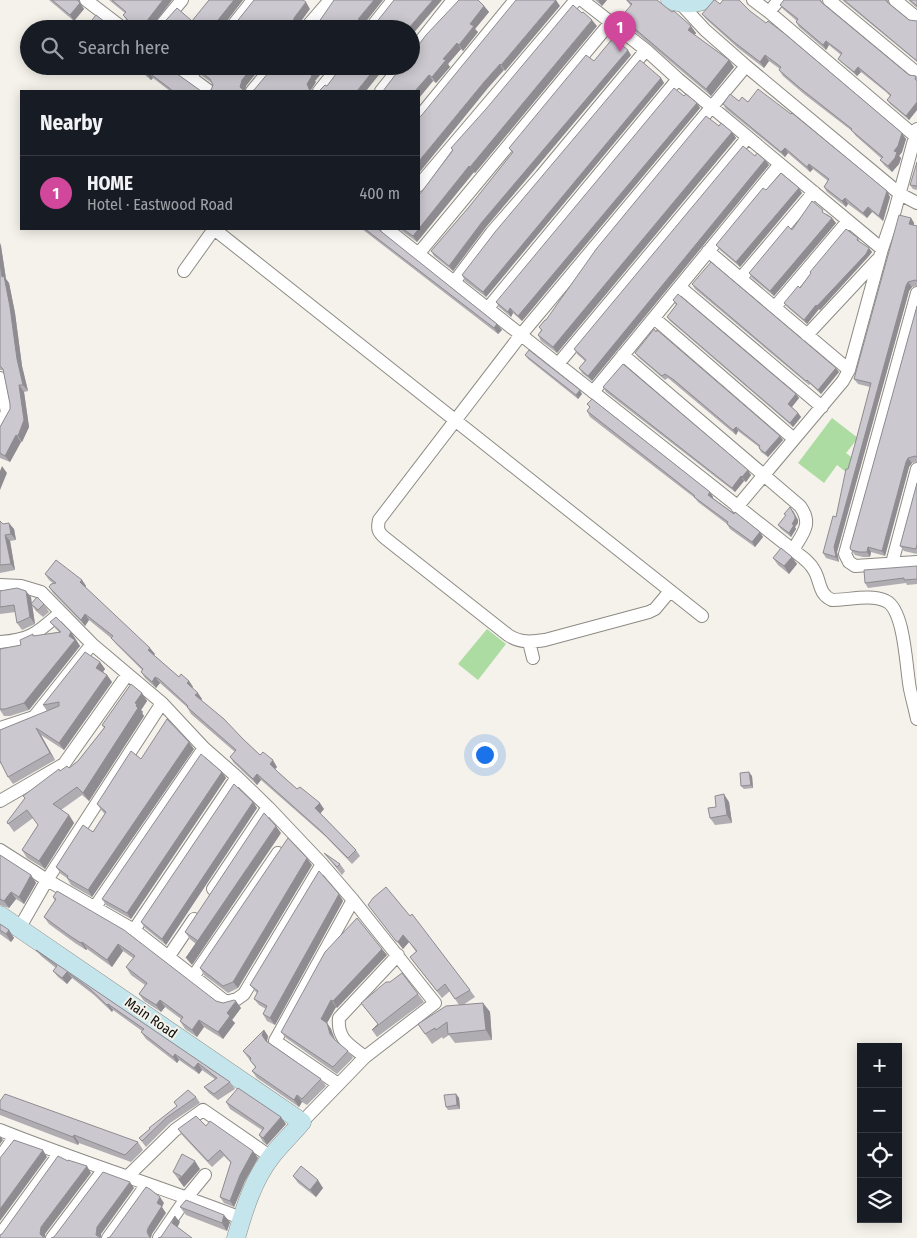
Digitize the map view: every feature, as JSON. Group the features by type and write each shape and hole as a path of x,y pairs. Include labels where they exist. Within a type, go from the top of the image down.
{"street":[{"path":"86,0 101,5 115,20"},
{"path":"165,20 182,0"},
{"path":"237,20 253,0"},
{"path":"313,20 330,0"},
{"path":"377,20 393,0"},
{"path":"420,42 453,0"},
{"path":"420,116 515,0"},
{"path":"420,184 576,0"},
{"path":"582,0 646,50 814,192 848,221 880,253"},
{"path":"675,2 692,4 705,0"},
{"path":"737,507 843,381 848,370 880,253 900,194 916,132 753,0"},
{"path":"769,12 779,0"},
{"path":"829,0 917,73"},
{"path":"895,0 917,18"},
{"path":"675,2 746,66 900,194 917,203"},
{"path":"419,253 610,23"},
{"path":"455,281 492,232 542,176 646,50"},
{"path":"670,591 656,609 649,612 545,640 529,642 513,639 378,532 379,520 520,336 746,66"},
{"path":"187,75 208,90"},
{"path":"253,90 265,75"},
{"path":"320,90 332,75"},
{"path":"382,90 394,75"},
{"path":"488,308 678,79"},
{"path":"558,364 748,137"},
{"path":"593,392 780,164"},
{"path":"741,278 814,192"},
{"path":"774,307 848,221"},
{"path":"184,271 213,230"},
{"path":"215,230 702,616"},
{"path":"388,230 455,281 520,336 806,560 814,570 826,597 832,600 875,598 888,602 901,626 910,689 917,719"},
{"path":"708,251 848,370"},
{"path":"807,335 880,253"},
{"path":"680,286 822,407"},
{"path":"917,293 844,554 849,562 855,566 917,562"},
{"path":"654,318 794,439"},
{"path":"623,355 800,506 806,514 808,524 793,550"},
{"path":"0,378 6,412 0,427"},
{"path":"892,563 917,469"},
{"path":"0,585 21,586 41,592 92,644 162,703 204,748 268,807 322,864 398,955 435,1004 365,1057 271,1157 255,1183 241,1218 236,1238"},
{"path":"0,642 19,641 34,635 60,613"},
{"path":"529,642 533,658"},
{"path":"0,728 34,717 92,644"},
{"path":"904,647 917,664"},
{"path":"0,801 64,764 127,675"},
{"path":"20,927 47,880 162,703"},
{"path":"95,907 204,748"},
{"path":"134,930 237,777"},
{"path":"169,956 268,807"},
{"path":"193,977 292,833"},
{"path":"0,850 47,880 134,930 226,1002 237,999 244,994 322,864"},
{"path":"338,1084 275,1041 353,900"},
{"name":"Main Road","path":"0,915 302,1122"},
{"path":"365,1057 342,1038 338,1028 338,1018 398,955"},
{"path":"128,1176 175,1130 202,1110 271,1157"},
{"path":"0,1130 59,1154 128,1176 241,1218"},
{"path":"0,1158 15,1136"},
{"path":"0,1235 59,1154"},
{"path":"52,1238 104,1169"},
{"path":"159,1238 187,1197 205,1175"},
{"path":"108,1238 147,1184"}],"green space":[{"path":"832,418 858,438 846,453 855,460 846,472 837,465 824,483 798,463"},
{"path":"487,629 506,644 478,680 458,664"}],"building":[{"path":"52,0 77,0 80,3 70,15"},
{"path":"112,0 163,0 148,20 127,20 123,15 126,12"},
{"path":"209,0 234,0 218,20 193,20"},
{"path":"254,0 303,0 306,2 294,20 238,20"},
{"path":"334,0 374,0 358,20 320,20"},
{"path":"394,0 433,0 416,20 378,20"},
{"path":"459,0 478,0 484,6 470,24 474,26 459,45 457,43 443,59 446,60 432,77 429,75 416,90 384,90 395,75 420,75 420,43"},
{"path":"516,0 556,0 501,65 484,82 420,160 421,116"},
{"path":"627,0 657,0 672,12 674,11 691,26 688,30 729,60 706,89 621,17 632,4"},
{"path":"714,0 720,4 723,0 739,0 766,23 768,21 785,34 902,133 898,146 894,151 897,152 895,158 888,166 880,160 883,157 852,129 779,70 781,67 765,55 760,62 702,14"},
{"path":"784,0 820,0 909,75 916,76 917,102 906,116 887,100 891,95 883,88 858,67 854,72 838,59 842,53 826,41 823,45 796,22 798,19 780,5"},
{"path":"844,0 886,0 909,20 917,21 917,61"},
{"path":"910,0 917,0 917,6"},
{"path":"573,5 592,20 420,227 420,194 453,150 451,148"},
{"path":"177,8 191,20 166,20"},
{"path":"96,15 102,20 92,20"},
{"path":"613,38 628,50 482,222 449,266 431,251 513,152 509,148 586,55 594,61"},
{"path":"640,60 661,78 483,292 462,275 495,232"},
{"path":"152,75 179,75 200,90 172,90"},
{"path":"205,75 246,75 240,87 243,90 211,90 213,85"},
{"path":"266,75 312,76 307,84 310,90 254,90"},
{"path":"335,75 370,75 358,90 320,90 325,85 327,86"},
{"path":"674,88 684,96 686,94 697,103 518,316 510,308 508,312 496,302"},
{"path":"758,89 792,113 887,191 879,216 868,207 863,213 845,198 842,201 824,187 829,179 809,164 807,167 785,148 781,152 723,104 730,94 739,101 742,97 748,102"},
{"path":"706,116 719,126 721,123 732,132 553,347 538,335 542,330 539,327 597,248"},
{"path":"743,146 755,156 757,153 765,160 588,376 579,368 586,360 574,349"},
{"path":"917,162 917,186 910,185"},
{"path":"781,173 799,188 736,262 716,245 763,188 766,190"},
{"path":"812,201 823,210 822,212 832,218 770,291 749,273 788,226 792,230"},
{"path":"899,215 911,218 909,224 917,226 917,281 908,282 906,286 834,547 836,557 823,553 833,516 836,517 846,469 848,469 871,383 854,379"},
{"path":"846,229 869,248 866,254 816,305 804,320 784,303 798,286 800,288 810,272"},
{"path":"366,230 379,230 497,324 494,328"},
{"path":"404,230 418,230 413,236"},
{"path":"711,262 836,368 818,390 692,284"},
{"path":"0,263 10,307 17,359 23,385 19,385 24,420 18,436 16,435 5,456 0,453 0,427 10,409 10,404 3,369 0,366"},
{"path":"678,294 796,394 788,404 798,413 790,423 667,317 677,304 673,300"},
{"path":"917,306 917,457 908,458 906,462 882,551 868,547 867,552 851,550 850,548"},
{"path":"654,329 780,436 765,453 759,448 760,446 736,427 733,430 674,380 665,374 662,376 635,353"},
{"path":"529,350 580,390 576,395 525,355"},
{"path":"623,364 748,470 732,488 603,387"},
{"path":"592,399 710,492 708,495 734,514 735,512 760,532 752,542 587,411 590,407 587,404"},
{"path":"917,483 917,544 916,549 900,546"},
{"path":"790,507 795,519 789,533 778,525"},
{"path":"0,521 3,524 9,523 11,534 5,535 11,564 0,565"},
{"path":"781,548 792,557 784,566 773,558"},
{"path":"56,560 82,580 80,582 150,648 148,650 179,677 181,674 189,681 187,683 198,693 195,695 224,719 260,755 263,752 273,760 270,764 279,773 297,789 300,787 320,803 315,808 356,850 348,858 321,831 257,774 253,779 230,757 236,750 187,707 159,679 155,677 152,682 141,672 143,669 111,638 113,636 85,614 81,620 49,587 51,584 56,583 45,574"},
{"path":"917,566 917,579 904,580 904,578 865,583 864,570"},
{"path":"17,588 26,591 30,617 17,623 14,605 0,607 0,591"},
{"path":"37,597 44,604 38,610 31,604"},
{"path":"56,617 71,632 69,636 75,640 24,703 0,709 0,649 21,645 20,640 33,634 33,636 61,632 50,622"},
{"path":"85,652 100,662 96,668 107,675 59,743 36,728 50,753 8,777 0,761 0,730 59,706 59,702 43,705"},
{"path":"131,684 142,693 135,703 138,708 83,793 77,787 53,804 69,815 39,861 22,850 38,825 27,810 8,824 7,822 25,798 23,796 59,769 60,771 67,766 69,768 78,761 105,727 102,725"},
{"path":"167,719 189,742 88,890 67,878 68,876 56,867 83,825 93,832 106,812 97,804 131,751 141,759"},
{"path":"201,754 222,772 127,913 102,899"},
{"path":"749,772 751,785 741,786 740,773"},
{"path":"234,784 253,802 162,939 141,922"},
{"path":"724,794 727,815 710,818 708,808 716,807 715,796"},
{"path":"264,813 276,826 198,941 185,932"},
{"path":"288,838 307,858 233,982 223,986 200,968"},
{"path":"324,853 340,864 337,867"},
{"path":"0,855 31,875 19,897 11,892 4,901 0,899"},
{"path":"319,871 339,894 270,1018 263,1014 267,1006 254,999 258,991 250,985"},
{"path":"386,887 410,916 412,914 470,990 455,999 445,984 437,991 410,957 417,951 403,935 398,942 396,941 368,905"},
{"path":"57,891 124,930 216,1001 223,1003 236,1001 227,1013 230,1016 218,1032 199,1020 192,1030 180,1021 183,1017 160,1000 156,1005 139,994 147,983 126,967 135,956 118,944 107,960 44,917 56,899 53,897"},
{"path":"357,918 382,949 333,1001 331,1000 321,1019 327,1023 330,1034 335,1040 348,1051 333,1067 281,1032 325,952"},
{"path":"0,924 9,930 6,934 0,930"},
{"path":"36,950 230,1082 214,1094 204,1087 217,1078 198,1063 194,1068 175,1054 173,1057 141,1032 144,1029 107,1005 90,989 67,972 62,978 53,971 57,966"},
{"path":"402,973 418,994 372,1030 378,1024 361,1003 386,982 390,982"},
{"path":"483,1003 486,1030 448,1034 447,1022 436,1030 435,1028 425,1034 418,1024 446,1006"},
{"path":"264,1030 262,1035 266,1041 321,1079 302,1099 297,1095 294,1100 252,1071 256,1067 250,1060 251,1058 243,1051"},
{"path":"238,1088 281,1117 263,1138 259,1135 264,1128 226,1102"},
{"path":"188,1090 196,1097 166,1118 142,1141 139,1138 177,1106 174,1102"},
{"path":"5,1094 138,1142 125,1155 74,1135 73,1137 0,1109 0,1101"},
{"path":"456,1094 457,1105 446,1107 444,1095"},
{"path":"196,1116 206,1126 210,1121 253,1151 240,1175 230,1201 220,1197 231,1162 220,1150 208,1161 178,1129"},
{"path":"14,1140 43,1150 0,1209 0,1158"},
{"path":"182,1154 195,1161 179,1180 181,1176 173,1172"},
{"path":"58,1156 87,1166 41,1227 40,1234 44,1238 0,1238 0,1235"},
{"path":"301,1166 318,1180 310,1190 293,1176"},
{"path":"103,1172 130,1182 97,1227 96,1235 100,1238 51,1238 54,1237"},
{"path":"146,1187 160,1197 157,1203 162,1206 148,1228 147,1232 150,1238 107,1238 110,1237"},
{"path":"186,1200 224,1215 222,1223 180,1207"},
{"path":"175,1216 172,1223 192,1238 158,1238 161,1237"}],"place":[{"name":"HOME","path":"620,52"}]}
